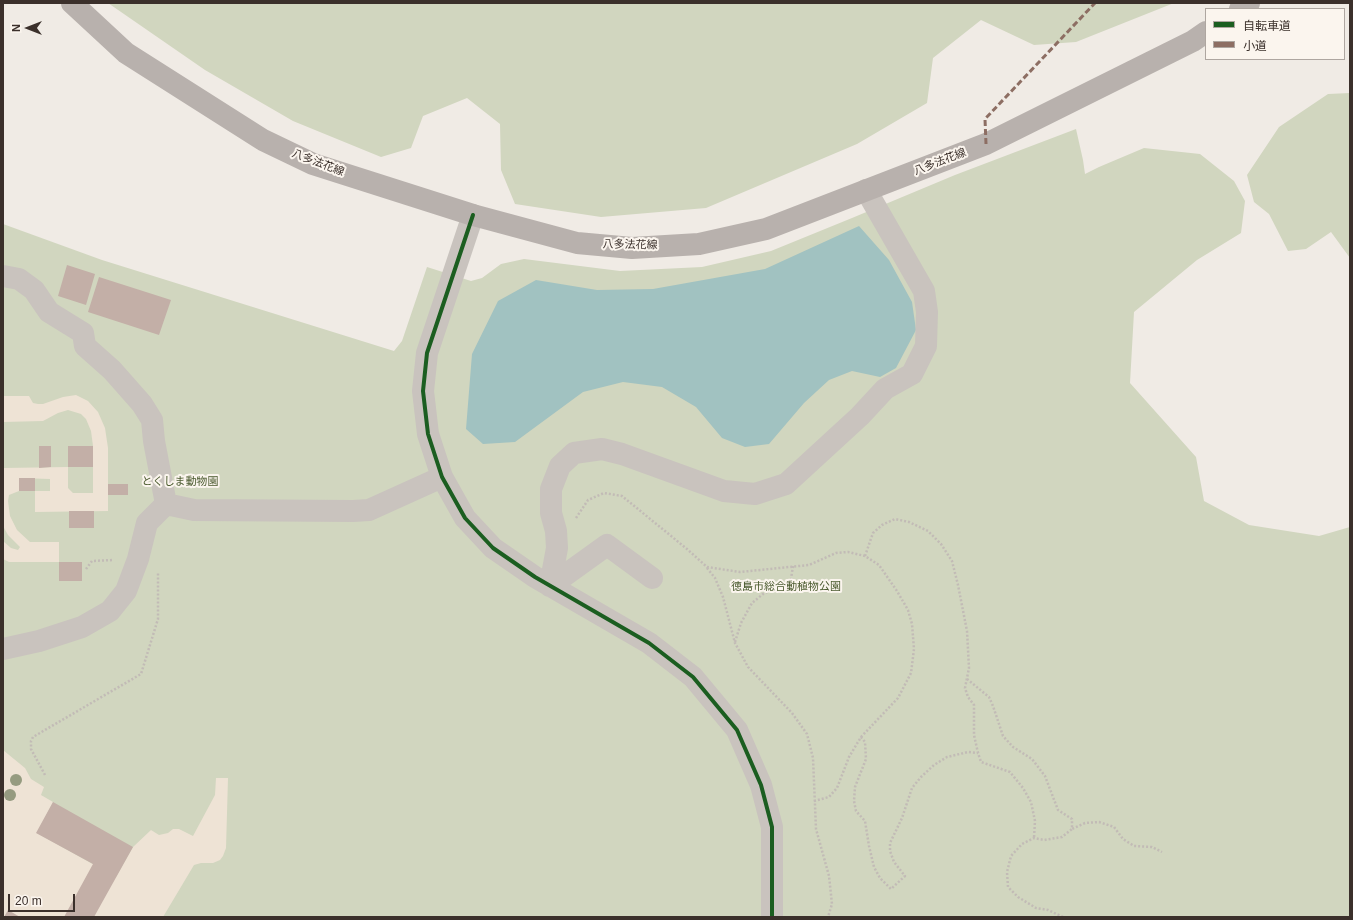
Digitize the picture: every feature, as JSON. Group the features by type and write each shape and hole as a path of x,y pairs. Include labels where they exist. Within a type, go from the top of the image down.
{"main road":[{"name":"八多法花線","path":"72,3 126,53 264,140 314,164 473,215 577,243 632,248 699,244 766,229 986,144 1193,41 1205,33"}],"street":[{"path":"550,586 557,548 556,531 550,513 550,489 560,466 574,454 602,449 622,454 724,491 755,494 786,484 860,416 885,389 912,374 926,346 927,312 924,291 866,190"},
{"path":"473,215 427,353 423,391 428,434 442,477 465,518 494,548 535,577 649,644 694,677 737,730 761,785 772,827 772,917"},
{"path":"3,276 19,279 34,290 49,312 83,334 85,346 112,370 142,404 152,420 154,441 166,504"},
{"path":"166,504 194,510 354,512 369,510 442,477"},
{"path":"3,649 39,641 82,626 110,611 126,591 138,559 147,523 166,504"},
{"path":"550,586 607,545 652,578"}],"path":[{"path":"556,531 567,527 577,517 588,500 604,493 622,496 687,549 707,567 715,578 724,597 735,643 748,667 792,713 807,734 813,758 816,828 830,883 832,904 828,917"},
{"path":"865,556 874,533 882,525 895,519 909,522 928,531 941,544 952,561 967,631 969,668 965,688 968,698 974,705 974,735 978,753 981,762 1010,772 1023,788 1031,802 1035,821 1034,838"},
{"path":"707,567 740,572 809,564 836,553 848,552 865,556 879,565 908,610 912,624 914,649 911,673 898,698 861,737 849,757 837,788 829,797 814,801"},
{"path":"86,569 92,560 138,559"},
{"path":"735,643 740,623 752,603 763,594 791,579 793,566"},
{"path":"45,776 30,749 33,737 141,674 158,619"},
{"path":"967,679 989,698 994,706 1003,736 1013,747 1032,758 1045,776 1058,810 1072,819 1072,829"},
{"path":"861,737 865,742 866,759 855,787 854,801 856,811 865,820 874,867 880,878 891,889 905,876 894,862 890,851 890,843 902,818 912,788 934,765 947,757 968,752 978,753"},
{"path":"1063,917 1048,910 1036,908 1018,897 1008,886 1007,872 1011,856 1022,844 1034,838 1044,840 1062,837 1072,829 1085,823 1099,822 1114,827 1124,839 1134,846 1152,847 1162,852"}],"green space":[{"path":"108,3 1174,3 1076,42 1034,45 981,20 933,58 927,103 857,144 706,208 601,217 515,204 501,170 500,124 467,98 423,116 411,148 381,157 293,121 205,70"},
{"path":"1350,93 1350,258 1331,232 1306,249 1288,251 1269,214 1254,202 1247,175 1279,127 1328,94"},
{"name":"徳島市総合動植物公園","path":"1076,129 1085,174 1144,148 1200,154 1234,181 1245,201 1241,233 1197,260 1134,312 1130,383 1196,457 1204,501 1249,525 1319,536 1350,527 1350,917 3,917 3,224 102,260 394,351 402,341 427,267 471,281 482,278 501,264 524,259 620,271 702,267 771,251 955,175"}],"shaded area":[{"path":"76,395 88,401 98,412 105,428 108,448 108,511 35,512 35,491 50,491 50,479 20,478 19,491 9,495 8,501 10,516 17,530 30,542 59,542 59,562 9,562 3,559 3,541 11,548 18,550 20,547 8,535 3,526 4,468 68,467 68,488 73,493 93,493 93,446 91,431 86,419 81,414 68,410 58,413 43,421 3,422 3,396 29,396 33,403 43,404 63,397"},
{"path":"3,750 25,768 31,779 44,787 41,795 53,802 37,833 116,877 133,847 151,830 159,835 168,833 173,829 179,829 193,836 215,795 216,778 228,778 226,848 223,856 220,860 213,863 201,863 194,865 163,917 3,917"}],"water":[{"path":"859,226 889,260 912,302 916,330 896,368 880,377 852,371 829,380 804,403 769,444 745,447 722,438 696,407 662,387 623,382 583,392 515,442 483,444 466,429 472,354 498,301 536,280 597,290 653,289 765,269"}],"building":[{"path":"67,265 95,274 86,305 58,296"},
{"path":"99,277 171,300 159,335 88,312"},
{"path":"39,446 51,446 51,467 39,468"},
{"path":"68,446 93,446 93,467 68,467"},
{"path":"19,478 35,478 35,491 19,491"},
{"path":"108,484 128,484 128,495 108,495"},
{"path":"69,511 94,511 94,528 69,528"},
{"path":"59,562 82,562 82,581 59,581"},
{"path":"53,802 133,847 94,917 64,917 93,864 36,833"},
{"path":"8,910 20,917 4,917"}],"marked path":[{"path":"986,144 985,119 1095,3"}],"cycle path":[{"path":"473,215 427,353 423,391 428,434 442,477 465,518 493,548 535,577 649,643 693,677 737,730 761,785 772,827 772,917"}],"park label":[{"name":"とくしま動物園","path":"180,482"}]}
